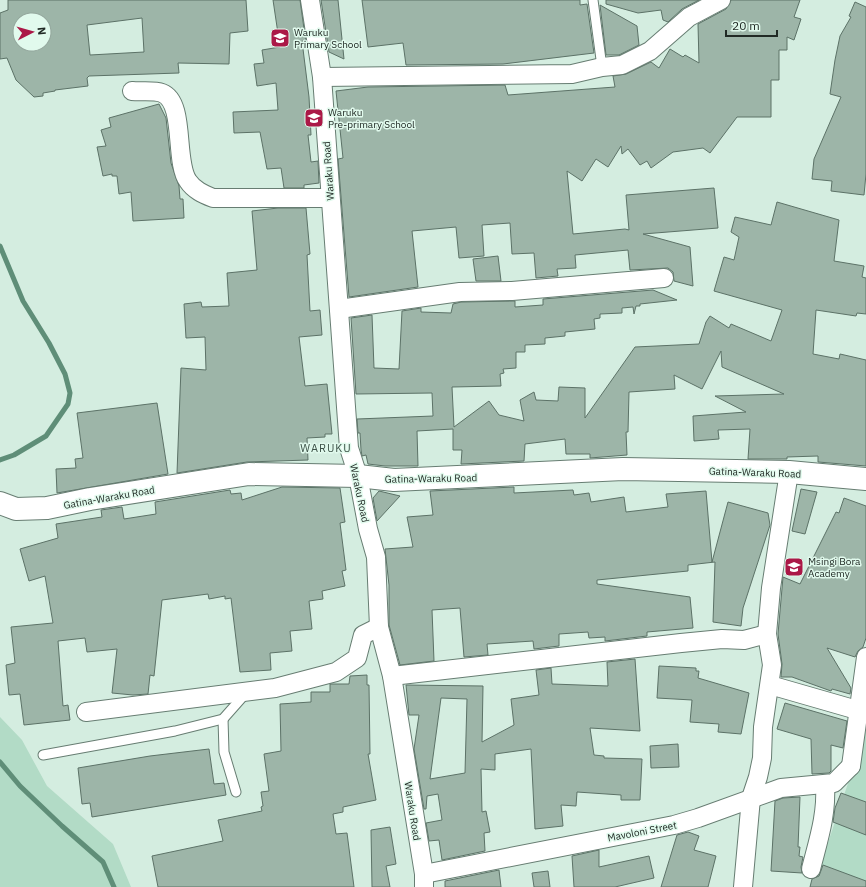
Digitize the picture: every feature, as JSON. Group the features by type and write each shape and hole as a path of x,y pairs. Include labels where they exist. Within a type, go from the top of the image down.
{"street":[{"name":"Waraku Road","path":"310,0 322,77 349,448 358,476 368,529 376,557 379,627 392,676 424,880"},
{"path":"322,77 572,74 602,67 622,65 650,51 688,17 721,0"},
{"path":"132,91 162,93 171,99 175,109 183,172 189,182 199,192 213,198 330,198"},
{"path":"339,309 460,292 512,290 664,278"},
{"name":"Gatina-Waraku Road","path":"0,503 16,509 47,508 90,499 250,474 358,476 394,480 623,469 788,472 866,479"},
{"path":"743,887 751,798 762,758 763,727 770,685 772,665 767,634 771,588 788,472"},
{"path":"86,712 246,693 275,688 336,672 357,658 363,635 379,627"},
{"path":"392,676 688,642 722,639 744,640 767,634"},
{"path":"858,768 857,710 866,657"},
{"path":"770,685 857,710"},
{"name":"Mavoloni Street","path":"424,880 674,825 698,818 781,788 834,783 858,768"},
{"path":"811,869 825,818 825,785"}],"lane":[{"path":"593,0 602,67"},
{"path":"43,755 175,731 224,718 246,693"},
{"path":"224,718 224,752 236,792"}],"green space":[{"path":"0,717 22,740 47,786 113,844 131,887 0,887"},
{"path":"866,730 866,887 813,887"}],"building":[{"path":"8,0 246,0 248,31 230,33 229,64 178,63 179,73 89,76 87,78 88,86 55,90 43,93 43,96 34,97 16,80 7,58 0,59 0,13 8,10","holes":["142,18 144,52 90,55 87,25"]},
{"path":"273,0 300,0 306,43 302,41 309,97 311,135 308,135 311,162 318,161 319,183 304,185 304,188 284,188 281,168 267,169 260,132 234,133 233,112 278,110 276,83 257,86 254,64 264,63 262,50 280,47"},
{"path":"321,0 338,0 344,59 329,52"},
{"path":"362,0 580,0 580,5 587,4 594,53 503,64 406,65 403,43 368,47"},
{"path":"606,0 699,0 682,9 668,22 663,20 661,10 638,13 606,4"},
{"path":"731,0 800,0 794,17 801,19 794,40 787,37 787,50 779,50 779,80 771,80 771,117 737,117 710,153 703,148 673,152 651,168 647,161 640,165 628,149 622,154 621,146 608,167 596,159 582,181 567,171 573,234 625,229 629,230 626,195 714,188 718,228 643,234 690,247 693,286 674,281 673,272 668,268 630,270 628,250 575,255 576,268 557,269 558,276 536,278 534,253 512,254 510,223 482,225 484,256 459,258 456,227 412,231 418,287 349,297 338,159 343,158 336,91 368,87 505,85 508,95 615,87 613,76 626,74 651,62 659,68 670,49 683,57 685,55 699,63 698,24 726,9"},
{"path":"855,2 866,7 866,174 864,195 831,191 832,181 812,179 814,159 841,97 830,94 835,60 840,36 851,17 849,16"},
{"path":"600,5 637,26 639,45 619,55 606,55"},
{"path":"159,104 166,118 171,163 179,186 180,199 183,199 184,218 133,221 131,192 119,194 117,176 112,176 112,174 103,176 97,147 106,146 101,130 111,127 109,118"},
{"path":"777,202 839,220 834,261 864,266 862,277 866,278 866,314 857,313 856,316 816,310 813,354 839,359 840,354 866,360 866,466 818,462 818,456 787,457 787,459 748,459 750,429 718,430 719,439 694,441 693,416 746,412 715,396 784,394 722,367 721,351 702,389 674,375 675,389 629,392 628,432 626,432 627,455 590,458 590,454 566,454 565,439 525,444 524,461 461,464 462,450 453,450 453,429 417,431 418,466 385,466 368,464 366,455 362,456 357,419 433,416 432,393 356,394 351,318 372,315 374,368 399,369 402,311 421,308 421,312 451,313 453,304 461,302 515,301 515,307 543,305 543,299 653,290 677,300 640,304 640,306 636,306 634,314 633,307 622,308 622,313 600,314 600,318 594,319 595,329 565,332 565,336 545,338 545,344 525,345 525,352 516,352 516,368 503,369 504,373 500,374 501,386 452,387 454,427 489,401 499,415 524,421 520,400 534,392 536,400 558,401 559,387 585,388 585,418 635,347 699,344 706,322 710,316 729,328 731,324 771,341 782,310 714,291 724,257 734,260 739,237 731,232 735,217 771,225"},
{"path":"278,208 306,208 310,254 307,255 310,311 320,310 322,335 299,337 305,386 327,384 332,434 325,434 325,437 307,438 308,460 247,462 177,473 181,368 206,370 205,337 186,338 184,304 201,302 202,307 229,306 227,273 257,270 252,211"},
{"path":"498,256 501,281 476,281 473,259"},
{"path":"157,403 168,474 57,493 56,469 76,468 75,459 83,458 77,413"},
{"path":"282,487 340,488 345,522 340,523 346,570 342,571 345,586 322,591 323,599 309,601 312,629 290,631 292,651 270,653 271,670 240,672 231,598 225,599 225,596 209,599 208,594 162,600 154,676 150,675 148,694 133,695 112,693 117,649 87,652 85,638 58,641 63,706 68,705 70,720 24,725 20,694 9,695 6,665 15,663 11,627 53,623 45,576 29,581 20,549 58,538 56,524 102,517 101,510 122,507 124,519 156,514 155,502 230,490 231,494 241,493 242,500"},
{"path":"514,487 514,493 573,490 574,495 589,493 591,502 624,497 626,512 668,507 666,494 706,491 712,562 728,502 768,513 770,525 743,608 741,626 713,622 715,562 688,565 688,571 597,580 597,584 690,597 693,628 647,632 647,636 605,641 605,637 589,638 588,632 559,634 559,646 534,649 533,641 487,644 488,655 464,657 460,608 432,610 434,661 400,665 389,625 389,585 385,549 413,547 407,517 433,515 430,491"},
{"path":"801,489 817,492 805,534 792,531"},
{"path":"379,491 400,496 377,521 373,498"},
{"path":"844,498 866,506 866,638 863,647 858,651 855,657 827,648 851,688 850,694 832,689 831,691 792,677 781,677 782,664 778,634 783,577 800,584 836,512 839,513"},
{"path":"635,659 640,731 590,728 594,755 604,756 604,758 642,759 640,800 621,800 621,795 577,792 576,806 561,805 563,826 535,829 531,749 495,754 495,770 481,769 482,812 486,811 490,832 484,833 485,851 442,860 439,840 429,841 426,823 442,820 438,794 427,796 426,809 424,809 414,749 419,715 409,715 406,685 483,686 482,742 514,725 511,699 539,695 536,670 551,668 552,684 608,686 607,662","holes":["441,698 467,699 465,773 430,779"]},
{"path":"659,666 696,668 696,671 699,671 698,678 749,693 741,734 718,732 719,724 690,722 692,700 657,698"},
{"path":"367,675 367,685 369,685 370,754 368,754 376,800 343,807 343,812 333,814 336,834 347,833 354,887 158,887 152,856 223,841 218,820 262,811 261,807 263,806 261,792 269,791 264,754 281,751 280,704 311,702 311,692 330,692 330,684 349,684 350,676"},
{"path":"785,703 847,721 843,748 831,745 831,771 829,773 812,774 811,739 777,729"},
{"path":"678,744 679,767 651,768 650,746"},
{"path":"209,749 214,784 224,783 226,795 92,817 90,803 82,804 78,768 150,756"},
{"path":"841,793 866,802 866,835 833,822 835,808"},
{"path":"800,797 798,847 800,847 799,856 803,857 801,867 802,873 771,871 775,801 783,798"},
{"path":"390,827 396,864 386,866 390,887 372,887 371,830"},
{"path":"688,832 699,836 694,850 716,856 708,887 661,887 677,835"},
{"path":"599,850 599,867 649,856 654,878 615,887 574,887 572,856"},
{"path":"823,865 866,881 866,887 810,887 812,879 819,876"},
{"path":"499,870 501,887 445,887 445,881"},
{"path":"548,871 550,887 534,887 532,873"}],"waterway":[{"path":"0,246 23,301 49,343 65,374 70,393 68,404 46,436 14,455 0,460"},
{"path":"0,762 20,786 103,862 114,887"}],"place":[{"name":"Waruku Primary School","path":"280,38"},
{"name":"Waruku Pre-primary School","path":"314,118"},
{"name":"Msingi Bora Academy","path":"794,567"}],"district":[{"name":"WARUKU","path":"326,448"}]}
